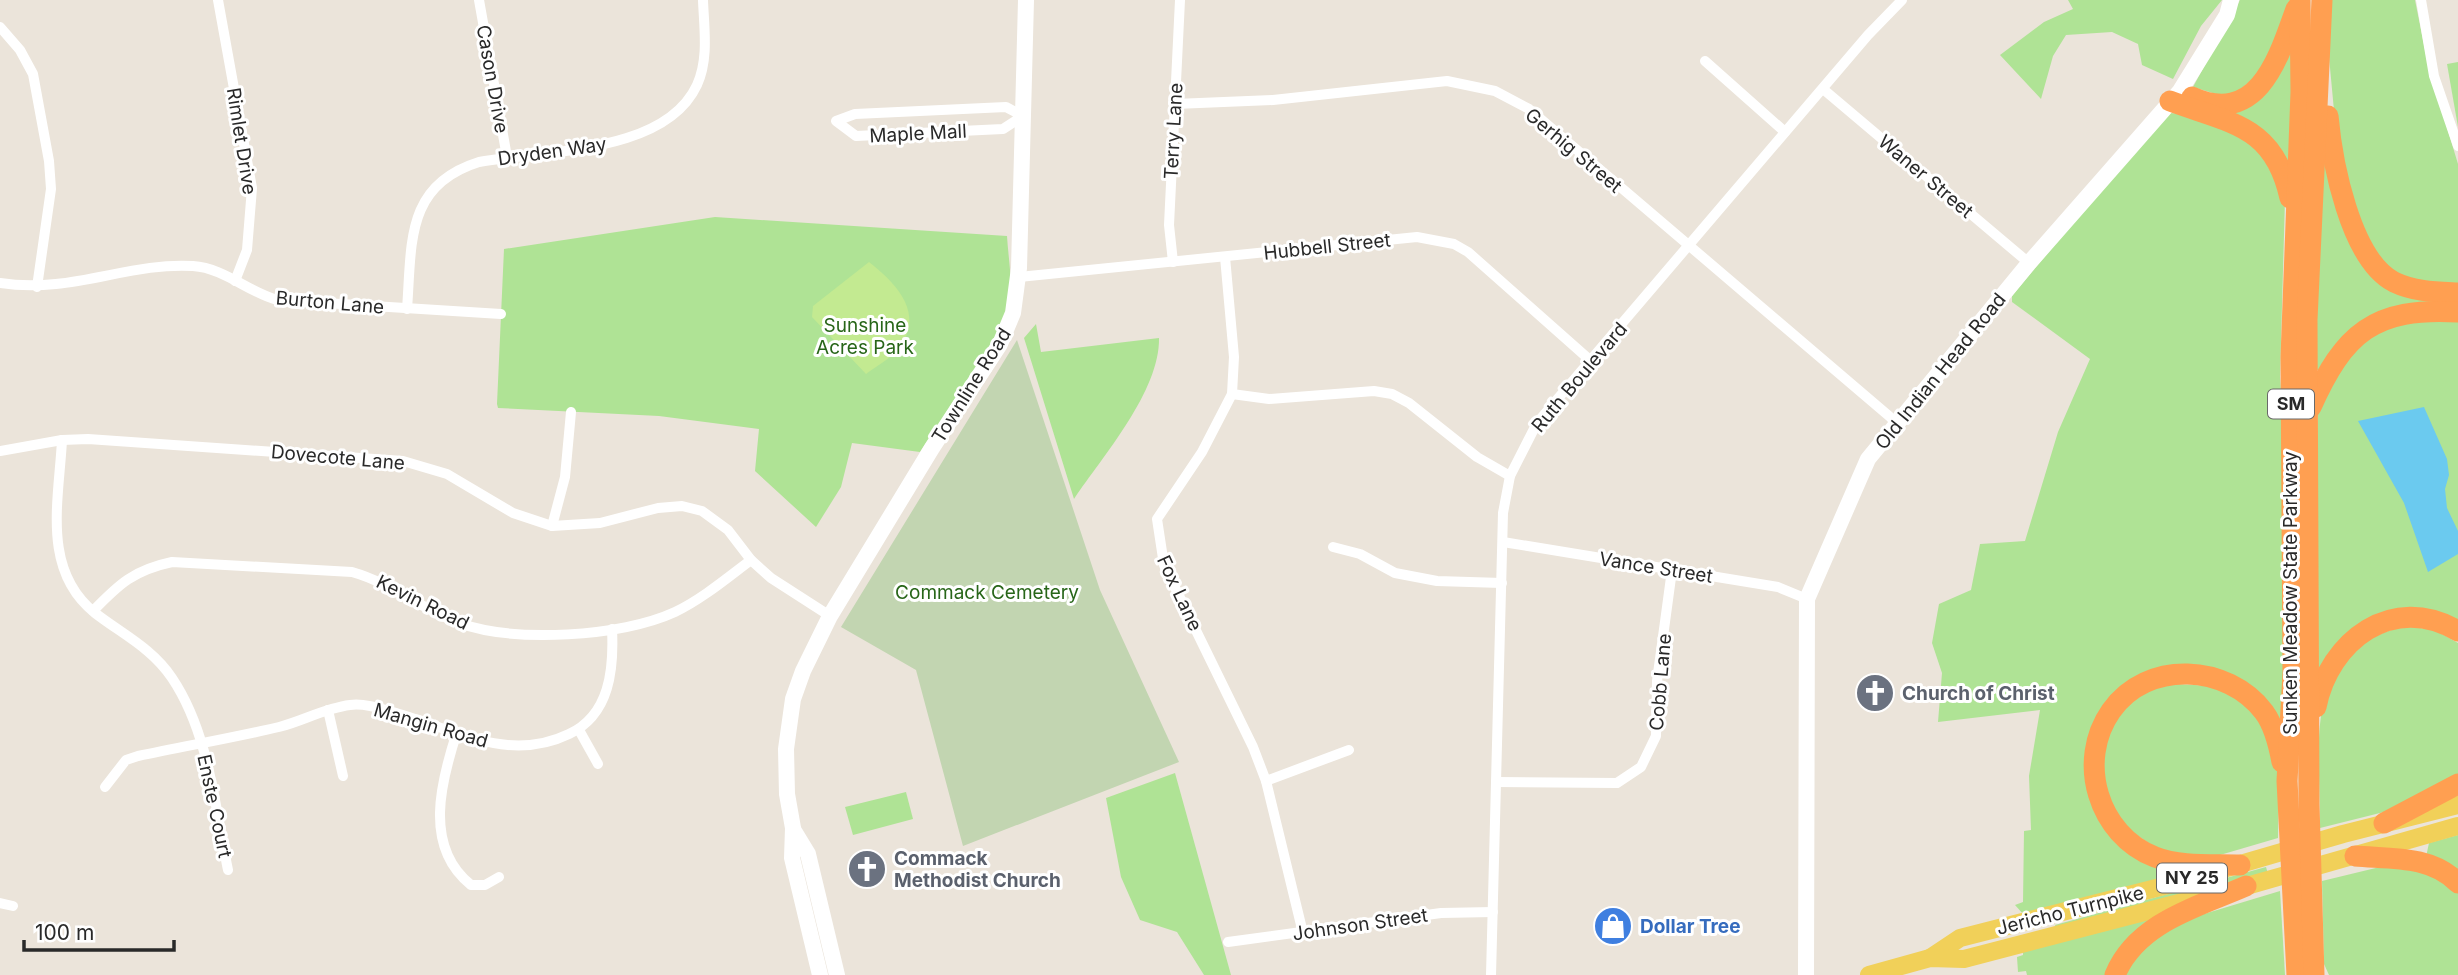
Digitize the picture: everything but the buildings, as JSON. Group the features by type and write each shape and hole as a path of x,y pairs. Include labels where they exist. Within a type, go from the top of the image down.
{"highway":[{"path":"2175,96 2224,104 2245,97 2265,82 2276,62 2300,0"},
{"name":"Sunken Meadow State Parkway","path":"2300,0 2301,92 2291,357 2293,673 2287,808 2302,913 2314,966"},
{"name":"Sunken Meadow State Parkway","path":"2297,975 2309,804 2307,320 2322,0"},
{"path":"2320,36 2332,157 2352,222 2369,259 2393,281 2419,291 2458,293"},
{"path":"2175,96 2246,129 2265,142 2279,159 2295,218"},
{"path":"2307,415 2329,366 2353,338 2378,322 2401,314 2427,310 2458,312"},
{"path":"2309,743 2324,677 2347,643 2365,630 2404,619 2437,622 2458,631"},
{"path":"2240,864 2157,858 2135,848 2119,834 2096,789 2093,760 2111,710 2130,692 2151,681 2173,675 2217,677 2246,694 2265,713 2279,747 2287,781"},
{"path":"2384,823 2458,784"},
{"path":"2355,856 2425,863 2441,870 2458,883"},
{"path":"2115,975 2120,962 2147,932 2161,923 2246,886"},
{"path":"2314,966 2327,975"}],"main road":[{"name":"Townline Road","path":"793,828 787,794 789,719 803,671 830,616 932,448 1000,344 1013,313 1019,277 1026,0"},
{"name":"Old Indian Head Road","path":"1806,975 1807,599 1868,459 2029,263 2175,96 2227,15 2231,0"},
{"name":"Jericho Turnpike","path":"1930,958 1960,938 2458,805"},
{"name":"Jericho Turnpike","path":"1868,975 1930,958 1964,959 2246,886 2458,826"},
{"path":"793,828 792,858 820,975"},
{"path":"793,828 808,855 837,975"}],"street":[{"name":"Rimlet Drive","path":"218,0 252,188 247,250 235,281"},
{"name":"Cason Drive","path":"480,0 507,157"},
{"name":"Dryden Way","path":"407,309 412,240 418,213 430,191 458,169 507,157 621,141 661,125 681,107 697,85 705,55 703,0"},
{"name":"Terry Lane","path":"1172,261 1169,225 1180,0"},
{"name":"Ruth Boulevard","path":"1491,975 1503,513 1510,475 1537,423 1785,132 1902,0"},
{"path":"2421,0 2434,76 2458,146"},
{"path":"0,27 20,50 33,74 49,161 51,189 37,287"},
{"path":"1705,61 1785,132"},
{"name":"Gerhig Street","path":"1175,104 1273,100 1447,81 1494,91 1529,109 1688,248 1896,422"},
{"name":"Waner Street","path":"1823,89 2029,263"},
{"name":"Maple Mall","path":"1006,107 1023,116 1003,129 856,136 836,121 855,114 1006,107"},
{"name":"Hubbell Street","path":"1019,277 1417,237 1436,239 1468,252 1591,361"},
{"name":"Fox Lane","path":"1225,257 1234,357 1232,394 1202,452 1157,519 1158,541 1164,565 1231,699 1266,781 1303,933"},
{"name":"Burton Lane","path":"0,283 37,287 173,266 205,268 254,293 277,300 501,314"},
{"path":"1232,394 1269,399 1374,391 1392,394 1409,403 1477,457 1510,475"},
{"path":"552,526 569,452 571,412"},
{"name":"Dovecote Lane","path":"0,451 62,440 403,461 447,474 513,513 552,526 600,523 658,508 682,506 716,519 729,530 751,561 771,578 830,616"},
{"name":"Enste Court","path":"62,440 56,546 62,570 74,590 93,611 148,650 162,665 184,701 201,743 228,870"},
{"name":"Vance Street","path":"1503,542 1778,587 1807,599"},
{"path":"1333,547 1360,554 1395,573 1437,581 1502,583"},
{"name":"Kevin Road","path":"93,611 120,584 146,568 172,562 352,572 380,580 437,613 478,629 535,633 612,629 647,622 677,611 751,561"},
{"name":"Cobb Lane","path":"1496,782 1617,783 1641,767 1656,736 1657,681 1672,570"},
{"name":"Mangin Road","path":"105,787 126,760 282,726 351,704 380,708 488,743 531,747 551,743 579,730 595,713 606,694 612,673 612,629"},
{"path":"328,710 343,776"},
{"path":"579,730 598,764"},
{"path":"457,732 440,792 442,834 451,863 471,885 485,885 499,877"},
{"path":"1266,781 1349,750"},
{"path":"0,903 13,906"},
{"name":"Johnson Street","path":"1228,942 1441,913 1493,912"}],"green space":[{"path":"2068,0 2222,0 2201,26 2173,79 2142,65 2138,44 2112,32 2066,35 2053,56 2041,99 2000,55 2044,22 2073,9"},
{"path":"2240,0 2290,0 2266,69 2229,98 2193,87"},
{"path":"2331,0 2415,0 2428,65 2458,164 2458,287 2412,283 2373,256 2339,164 2329,57"},
{"path":"2292,31 2290,172 2184,100 2235,106"},
{"path":"2458,62 2458,127 2447,64"},
{"path":"2321,108 2364,259 2458,297 2424,304 2320,370 2312,370"},
{"path":"2169,113 2186,114 2255,141 2285,199 2280,377 2284,432 2286,758 2279,729 2195,667 2100,720 2097,807 2185,873 2024,915 2015,905 2023,902 2024,831 2031,830 2029,776 2040,710 1938,722 1942,673 1932,643 1939,604 1971,590 1980,544 2025,541 2058,432 2090,359 2012,302 2012,296 2157,122"},
{"name":"Sunshine Acres Park","path":"715,217 1007,236 1011,290 1008,309 975,373 920,452 852,443 841,487 816,527 755,471 759,429 659,416 498,408 504,249"},
{"path":"869,262 887,277 902,296 907,306 909,329 901,346 866,374 812,317 813,306"},
{"path":"2458,315 2458,627 2398,614 2312,674 2318,411 2327,381 2370,330"},
{"path":"1036,324 1041,352 1159,338 1157,358 1140,401 1074,499 1024,338"},
{"name":"Commack Cemetery","path":"1017,340 1100,590 1179,762 963,846 916,670 841,627"},
{"path":"2406,626 2435,630 2458,643 2458,778 2392,810 2320,828 2319,734 2323,705 2332,678 2348,656 2372,638"},
{"path":"2159,683 2229,687 2261,715 2274,749 2279,778 2278,838 2220,855 2167,855 2117,822 2098,760 2110,724 2129,701"},
{"path":"1175,773 1231,975 1204,975 1177,932 1140,920 1121,877 1106,798"},
{"path":"906,792 913,819 853,835 845,807"},
{"path":"2458,835 2458,876 2426,857 2429,843"},
{"path":"2412,864 2458,890 2458,975 2329,975 2324,964 2322,881 2384,866"},
{"path":"2266,867 2268,874 2056,928 2055,925"},
{"path":"2280,891 2285,975 2120,975 2132,953 2184,920"},
{"path":"2164,914 2110,975 2027,975 2026,971 2018,972 2017,957 2023,955 2023,950"}],"water":[{"path":"2424,407 2447,459 2447,508 2458,531 2458,554 2428,572 2404,503 2358,421"}],"place":[{"name":"Church of Christ","path":"1875,693"},
{"name":"Commack Methodist Church","path":"867,869"},
{"name":"Dollar Tree","path":"1613,926"}]}
